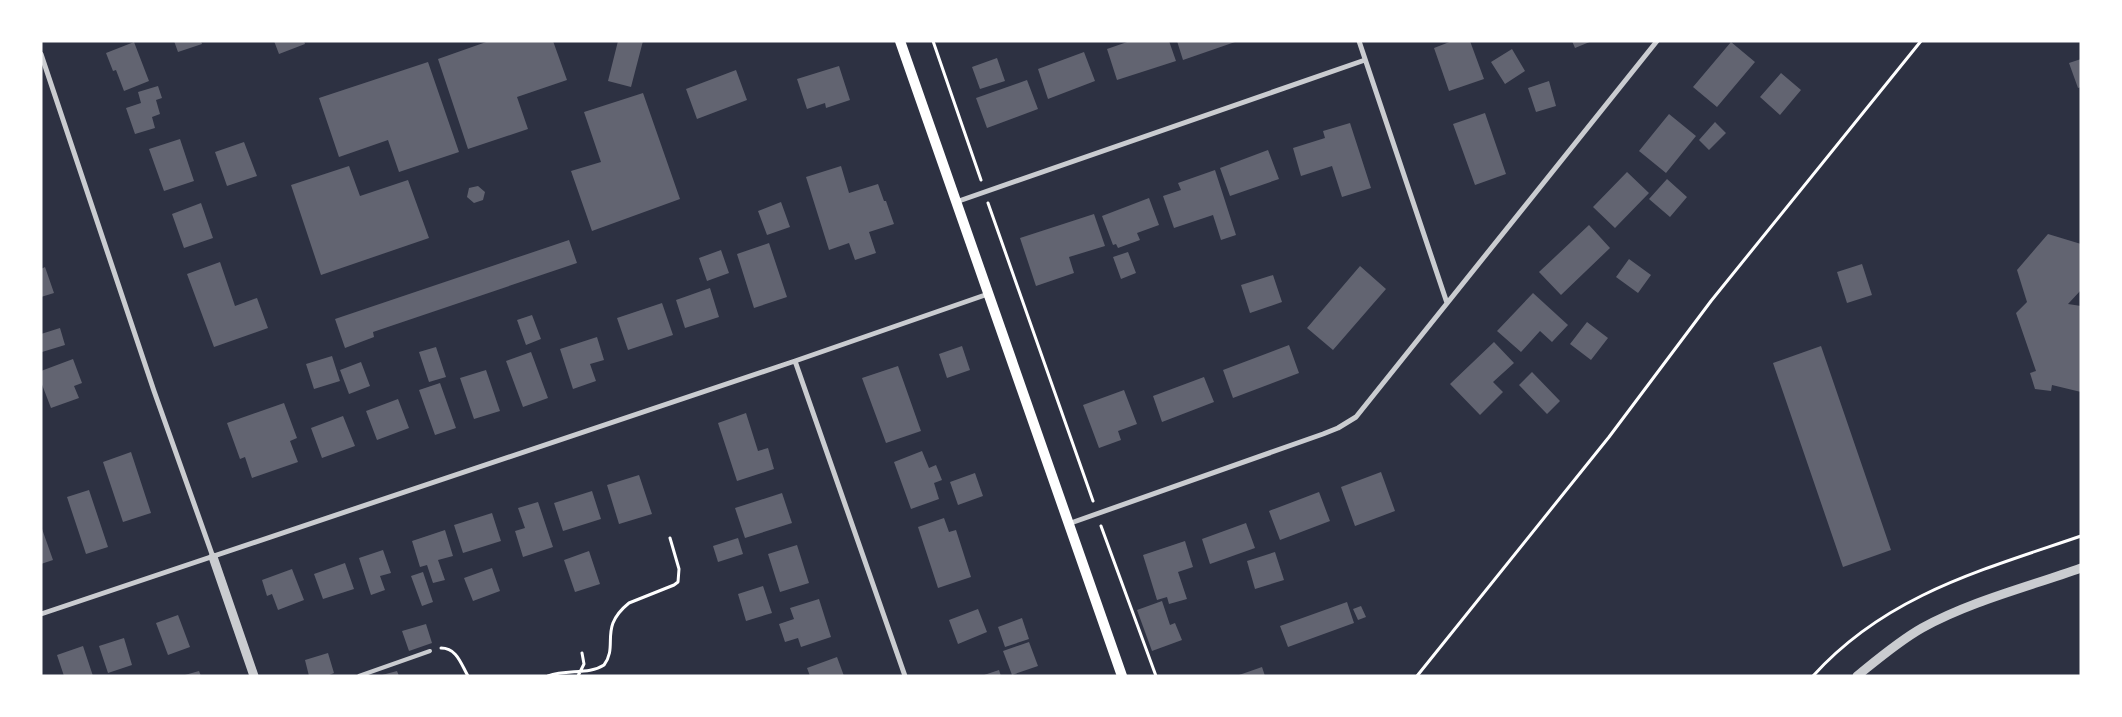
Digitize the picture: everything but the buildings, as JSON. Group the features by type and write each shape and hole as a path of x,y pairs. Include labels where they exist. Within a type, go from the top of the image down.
{"main road":[{"path":"900,41 1122,676"}],"street":[{"path":"1359,41 1447,303"},
{"path":"1068,524 1338,428 1356,417 1656,41"},
{"path":"41,54 154,391 254,676"},
{"path":"956,202 1365,60"},
{"path":"41,614 795,361 988,294"},
{"path":"795,361 904,676"},
{"path":"1857,676 1899,643 1923,628 1960,610 2081,568"}],"lane":[{"path":"359,676 430,651"}],"path":[{"path":"933,41 1097,514 1156,676"},
{"path":"1417,676 1603,445 1711,301 1921,41"},
{"path":"1813,676 1855,636 1892,611 1929,591 2001,563 2081,536"},
{"path":"548,676 566,671 595,670 606,662 611,626 622,608 636,600 674,586 678,582 679,569 670,538"},
{"path":"430,651 448,648 454,652 468,676"},
{"path":"578,676 584,664 582,653"}]}
